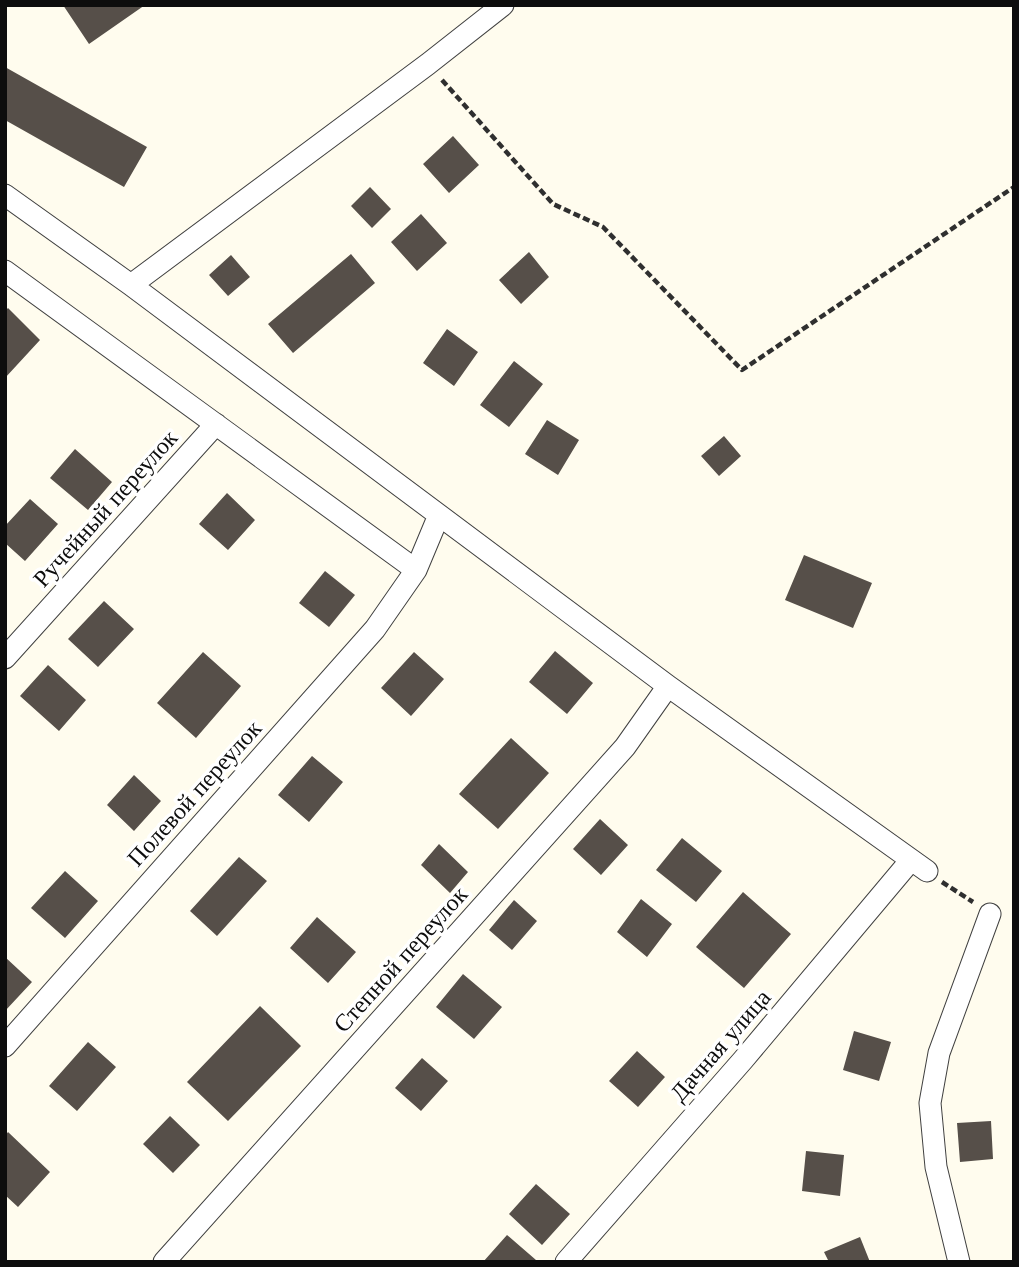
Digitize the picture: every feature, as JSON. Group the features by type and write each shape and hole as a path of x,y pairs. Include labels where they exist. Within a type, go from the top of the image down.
{"street":[{"path":"131,285 503,5"},
{"path":"5,195 131,285 668,686"},
{"path":"5,271 416,570"},
{"name":"Ручейный переулок","path":"5,658 216,424"},
{"name":"Полевой переулок","path":"5,1046 375,629 416,570 439,515"},
{"name":"Дачная улица","path":"566,1262 919,865 668,686"},
{"name":"Степной переулок","path":"164,1262 625,747 668,686"},
{"path":"959,1262 936,1167 930,1103 939,1053 990,914"}],"path":[{"path":"428,64 553,204 603,227 742,370 1014,187"}],"building":[{"path":"63,5 145,5 89,44"},
{"path":"5,67 147,147 124,187 5,120"},
{"path":"453,136 479,165 449,193 423,164"},
{"path":"370,187 391,209 372,228 351,206"},
{"path":"421,214 447,243 417,271 391,242"},
{"path":"529,252 549,277 521,304 499,280"},
{"path":"351,254 375,283 293,353 268,324"},
{"path":"231,255 250,277 228,296 209,275"},
{"path":"8,308 40,340 5,378 5,311"},
{"path":"447,329 478,352 454,386 423,363"},
{"path":"514,361 543,384 509,427 480,405"},
{"path":"547,420 579,440 558,475 525,454"},
{"path":"724,436 741,456 719,476 701,456"},
{"path":"75,449 112,482 88,510 50,478"},
{"path":"227,493 255,520 228,550 199,524"},
{"path":"30,499 58,524 25,561 5,543 5,526"},
{"path":"804,555 872,583 853,628 785,600"},
{"path":"325,571 355,595 329,627 299,603"},
{"path":"104,601 134,629 98,667 68,639"},
{"path":"555,651 593,683 567,714 529,682"},
{"path":"203,652 241,686 196,738 157,703"},
{"path":"414,652 444,679 411,716 381,688"},
{"path":"48,665 86,700 59,731 20,696"},
{"path":"511,738 549,773 498,829 459,794"},
{"path":"312,756 343,782 309,822 278,795"},
{"path":"134,775 161,801 134,831 107,805"},
{"path":"600,819 628,845 601,875 573,849"},
{"path":"682,838 722,871 696,902 656,870"},
{"path":"439,844 468,872 450,893 421,865"},
{"path":"239,857 267,881 217,936 190,911"},
{"path":"65,871 98,901 65,938 31,908"},
{"path":"743,892 791,934 744,988 696,947"},
{"path":"641,899 672,924 647,957 617,932"},
{"path":"514,900 537,921 512,950 489,930"},
{"path":"317,917 356,952 328,983 290,948"},
{"path":"5,957 32,982 5,1011"},
{"path":"463,974 502,1007 474,1039 436,1007"},
{"path":"260,1006 301,1046 228,1121 187,1082"},
{"path":"854,1031 891,1042 879,1081 843,1070"},
{"path":"88,1042 116,1067 77,1111 49,1086"},
{"path":"637,1051 665,1077 638,1107 609,1081"},
{"path":"422,1058 448,1081 421,1111 395,1088"},
{"path":"170,1116 200,1145 173,1173 143,1144"},
{"path":"991,1121 993,1159 960,1162 957,1123"},
{"path":"8,1132 50,1172 18,1207 5,1195 5,1136"},
{"path":"806,1151 844,1155 840,1196 802,1191"},
{"path":"536,1184 570,1214 542,1245 509,1214"},
{"path":"507,1235 536,1260 483,1262"},
{"path":"860,1237 870,1262 829,1262 824,1252"}]}
